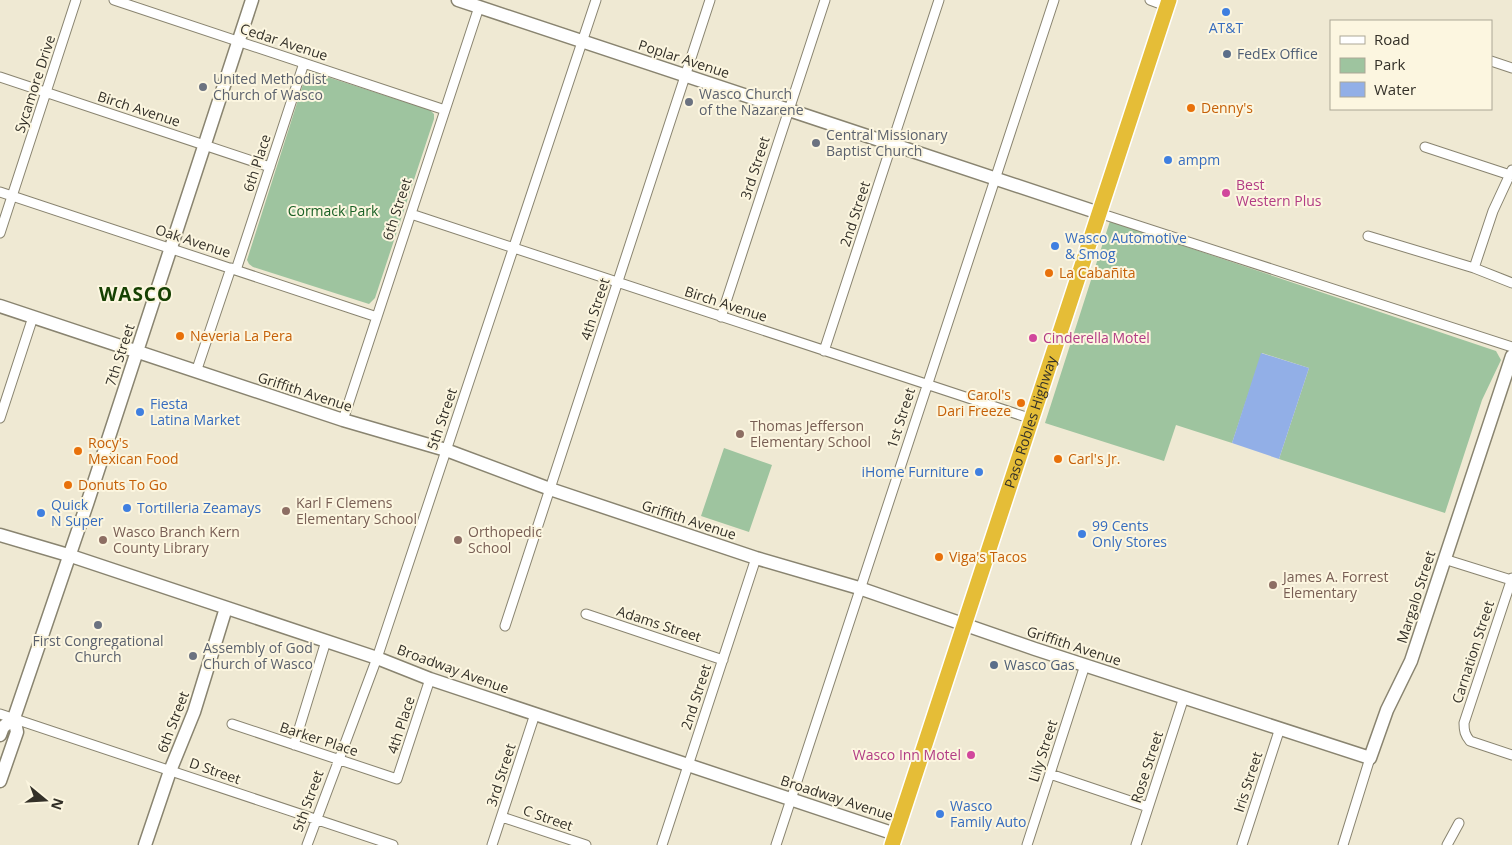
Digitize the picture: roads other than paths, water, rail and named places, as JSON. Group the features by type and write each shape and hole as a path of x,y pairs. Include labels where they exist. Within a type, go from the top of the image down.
{"highway":[{"name":"Paso Robles Highway","path":"894,839 1168,3"}],"street":[{"name":"Sycamore Drive","path":"0,233 76,0"},
{"name":"Cedar Avenue","path":"114,0 445,110"},
{"name":"7th Street","path":"0,782 17,732 14,718 137,352 252,0"},
{"name":"Poplar Avenue","path":"458,0 1099,213"},
{"name":"5th Street","path":"307,845 315,819 377,658 596,0"},
{"name":"4th Street","path":"505,626 710,0"},
{"name":"3rd Street","path":"721,317 825,0"},
{"name":"2nd Street","path":"824,351 940,0"},
{"name":"1st Street","path":"776,845 1054,0"},
{"path":"1150,0 1168,3"},
{"name":"6th Street","path":"343,420 479,7"},
{"path":"1492,61 1512,68"},
{"name":"6th Place","path":"196,372 270,167 304,64"},
{"name":"Birch Avenue","path":"0,77 270,167"},
{"path":"1425,147 1511,172 1493,211 1474,268"},
{"name":"Oak Avenue","path":"0,192 377,317"},
{"path":"1099,213 1512,348"},
{"name":"Birch Avenue","path":"411,214 1032,419"},
{"path":"1368,236 1474,268 1512,283"},
{"name":"Griffith Avenue","path":"0,306 343,420 446,450 550,489 756,558 859,588 1085,665 1370,758"},
{"path":"0,418 33,317"},
{"name":"Margalo Street","path":"1343,845 1387,710 1411,661 1512,356"},
{"name":"Broadway Avenue","path":"0,534 377,658 430,679 791,799 894,839"},
{"name":"2nd Street","path":"662,845 756,558"},
{"path":"1444,559 1512,579"},
{"name":"Carnation Street","path":"1512,579 1464,723 1466,736 1476,744 1512,755"},
{"name":"6th Street","path":"145,845 170,770 194,712 226,608"},
{"name":"Adams Street","path":"586,614 723,660"},
{"path":"294,745 326,641"},
{"name":"Lily Street","path":"1027,845 1085,665"},
{"name":"4th Place","path":"397,779 430,679"},
{"name":"Rose Street","path":"1136,845 1184,697"},
{"name":"D Street","path":"0,714 393,845"},
{"name":"3rd Street","path":"492,845 536,714"},
{"name":"7th Street","path":"0,735 3,727 14,718"},
{"name":"Barker Place","path":"232,724 397,779"},
{"name":"Iris Street","path":"1242,845 1280,728"},
{"path":"1050,774 1148,807"},
{"name":"C Street","path":"502,817 586,845"},
{"path":"1447,845 1459,823"}],"water":[{"path":"1261,353 1309,368 1279,459 1232,443"}],"place":[{"name":"AT&T","path":"1226,12"},
{"name":"FedEx Office","path":"1227,54"},
{"name":"United Methodist Church of Wasco","path":"203,87"},
{"name":"Wasco Church of the Nazarene","path":"689,102"},
{"name":"Denny's","path":"1191,108"},
{"name":"Central Missionary Baptist Church","path":"816,143"},
{"name":"ampm","path":"1168,160"},
{"name":"Best Western Plus","path":"1226,193"},
{"name":"Wasco Automotive & Smog","path":"1055,246"},
{"name":"La Cabañita","path":"1049,273"},
{"name":"Neveria La Pera","path":"180,336"},
{"name":"Cinderella Motel","path":"1033,338"},
{"name":"Carol's Dari Freeze","path":"1021,403"},
{"name":"Fiesta Latina Market","path":"140,412"},
{"name":"Thomas Jefferson Elementary School","path":"740,434"},
{"name":"Rocy's Mexican Food","path":"78,451"},
{"name":"Carl's Jr.","path":"1058,459"},
{"name":"iHome Furniture","path":"979,472"},
{"name":"Donuts To Go","path":"68,485"},
{"name":"Tortilleria Zeamays","path":"127,508"},
{"name":"Karl F Clemens Elementary School","path":"286,511"},
{"name":"Quick N Super","path":"41,513"},
{"name":"99 Cents Only Stores","path":"1082,534"},
{"name":"Wasco Branch Kern County Library","path":"103,540"},
{"name":"Orthopedic School","path":"458,540"},
{"name":"Viga's Tacos","path":"939,557"},
{"name":"James A. Forrest Elementary","path":"1273,585"},
{"name":"First Congregational Church","path":"98,625"},
{"name":"Assembly of God Church of Wasco","path":"193,656"},
{"name":"Wasco Gas","path":"994,665"},
{"name":"Wasco Inn Motel","path":"971,755"},
{"name":"Wasco Family Auto","path":"940,814"}],"district":[{"name":"WASCO","path":"136,294"}],"park label":[{"name":"Cormack Park","path":"333,211"}]}
